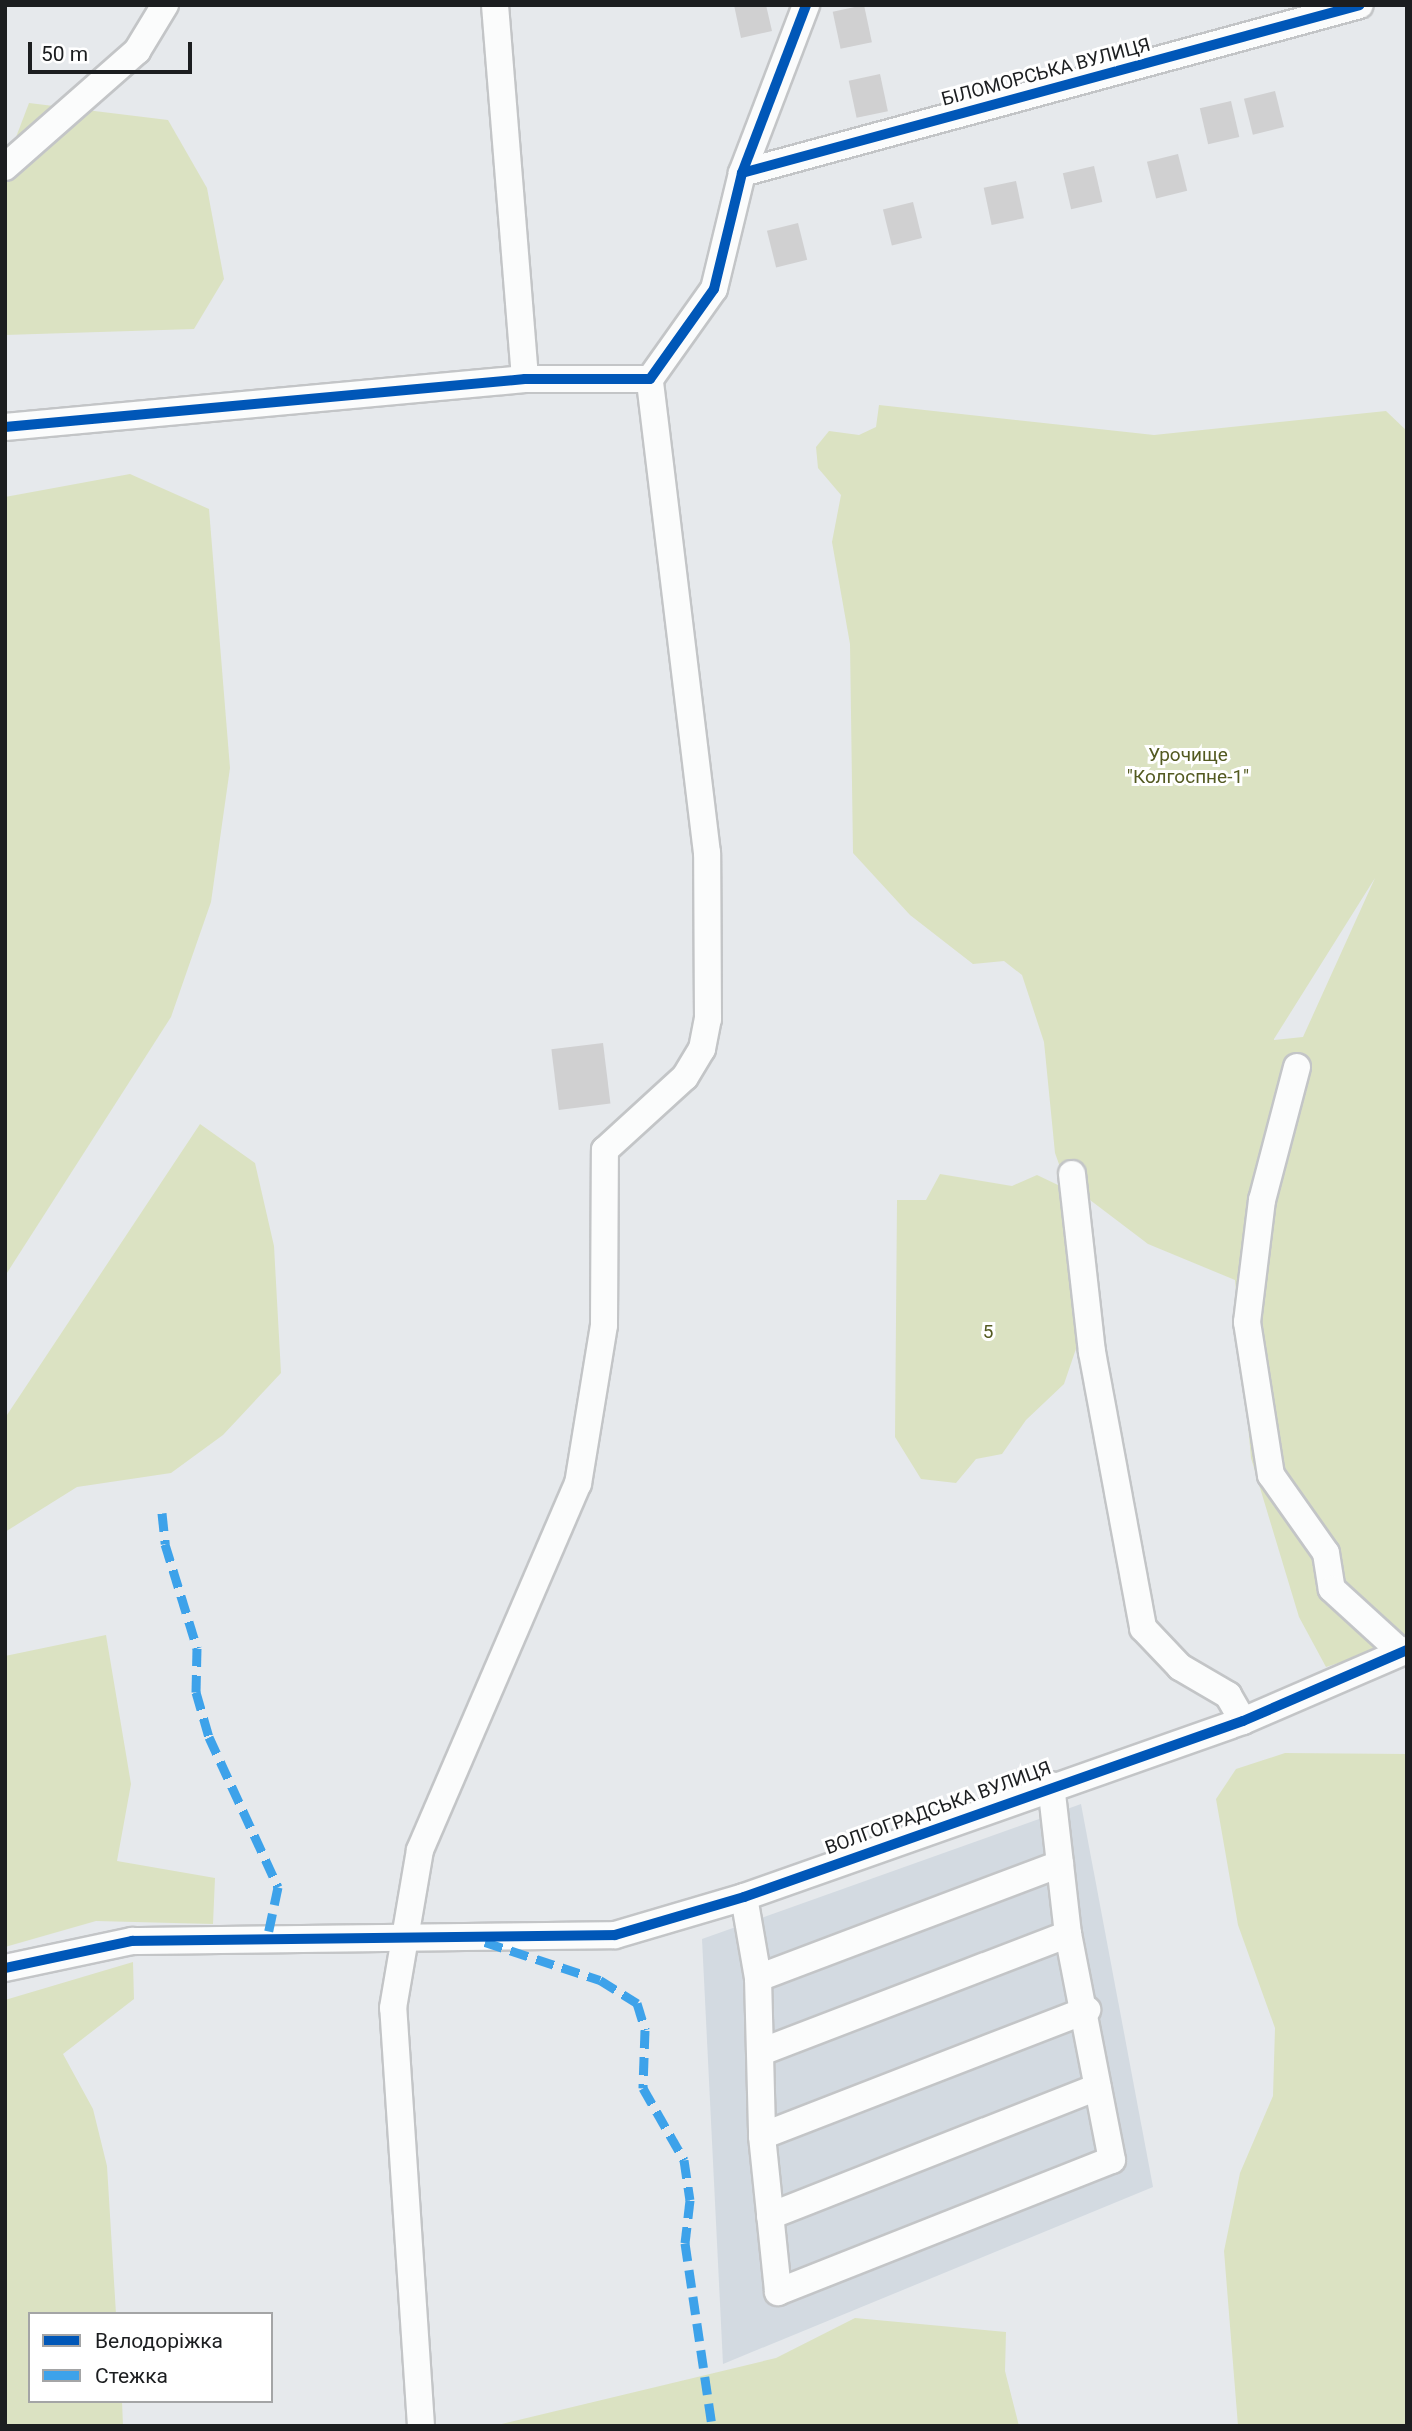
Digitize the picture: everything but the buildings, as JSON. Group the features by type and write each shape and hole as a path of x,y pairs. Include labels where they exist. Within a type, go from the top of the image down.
{"street":[{"path":"5,167 137,51 165,5"},
{"path":"495,5 526,379"},
{"path":"421,2426 393,2008 405,1938 430,1822 578,1485 604,1325 605,1150 685,1077 702,1049 708,1019 708,853 650,379 714,289 742,173 806,5"},
{"name":"БІЛОМОРСЬКА ВУЛИЦЯ","path":"742,173 1360,5"},
{"path":"5,427 526,379 650,379"},
{"path":"1297,1067 1262,1200 1247,1322 1270,1475 1326,1553 1332,1589 1404,1651"},
{"path":"1073,1174 1092,1352 1143,1628 1180,1667 1228,1695 1243,1721"},
{"name":"ВОЛГОГРАДСЬКА ВУЛИЦЯ","path":"5,1968 132,1941 615,1935 744,1898 1051,1785 1243,1721 1404,1651"},
{"path":"744,1898 758,1978 762,2136 778,2292 1112,2161 1097,2087 1087,2010 1068,1934 1051,1785"},
{"path":"758,1978 1060,1864"},
{"path":"761,2052 1068,1934"},
{"path":"762,2136 1087,2010"},
{"path":"770,2216 1097,2087"}],"shaded area":[{"path":"1081,1804 1153,2187 723,2364 702,1939"}],"green space":[{"path":"29,103 168,120 207,188 224,279 194,329 5,335 5,166"},
{"name":"Урочище \"Колгоспне-1\"","path":"879,405 1154,435 1386,411 1407,431 1407,1641 1326,1667 1299,1617 1251,1458 1235,1280 1148,1244 1065,1181 1055,1153 1044,1042 1022,975 1004,961 973,964 910,915 853,853 850,644 832,542 841,495 818,468 816,447 829,431 859,435 876,427","holes":["1375,878 1303,1037 1274,1040"]},
{"path":"130,474 209,509 230,768 211,902 171,1017 5,1276 5,497"},
{"path":"200,1124 255,1163 274,1246 281,1373 223,1435 171,1473 77,1487 5,1532 5,1418"},
{"name":"5","path":"940,1174 1012,1186 1037,1175 1058,1185 1078,1343 1064,1384 1026,1420 1002,1454 976,1459 956,1483 921,1479 895,1437 897,1200 926,1200"},
{"path":"106,1635 131,1784 117,1861 215,1878 213,1924 96,1921 5,1947 5,1656"},
{"path":"1285,1753 1407,1754 1407,2426 1238,2426 1224,2251 1240,2173 1273,2096 1275,2028 1238,1925 1216,1799 1236,1769"},
{"path":"133,1962 134,1999 63,2054 93,2109 107,2166 116,2312 28,2312 28,2403 122,2403 123,2426 5,2426 5,2000"},
{"path":"855,2318 1006,2332 1005,2371 1019,2426 493,2426 776,2358"}],"marked path":[{"path":"162,1513 165,1544 197,1648 196,1692 209,1737 278,1887 267,1939"},
{"path":"485,1942 600,1980 637,2003 645,2030 643,2088 684,2160 690,2200 685,2243 712,2426"}],"cycle path":[{"path":"5,427 525,379 650,379 714,289 742,173 806,5"},
{"path":"742,173 1360,5"},
{"path":"5,1968 132,1941 615,1935 744,1897 1243,1721 1407,1650"}]}
